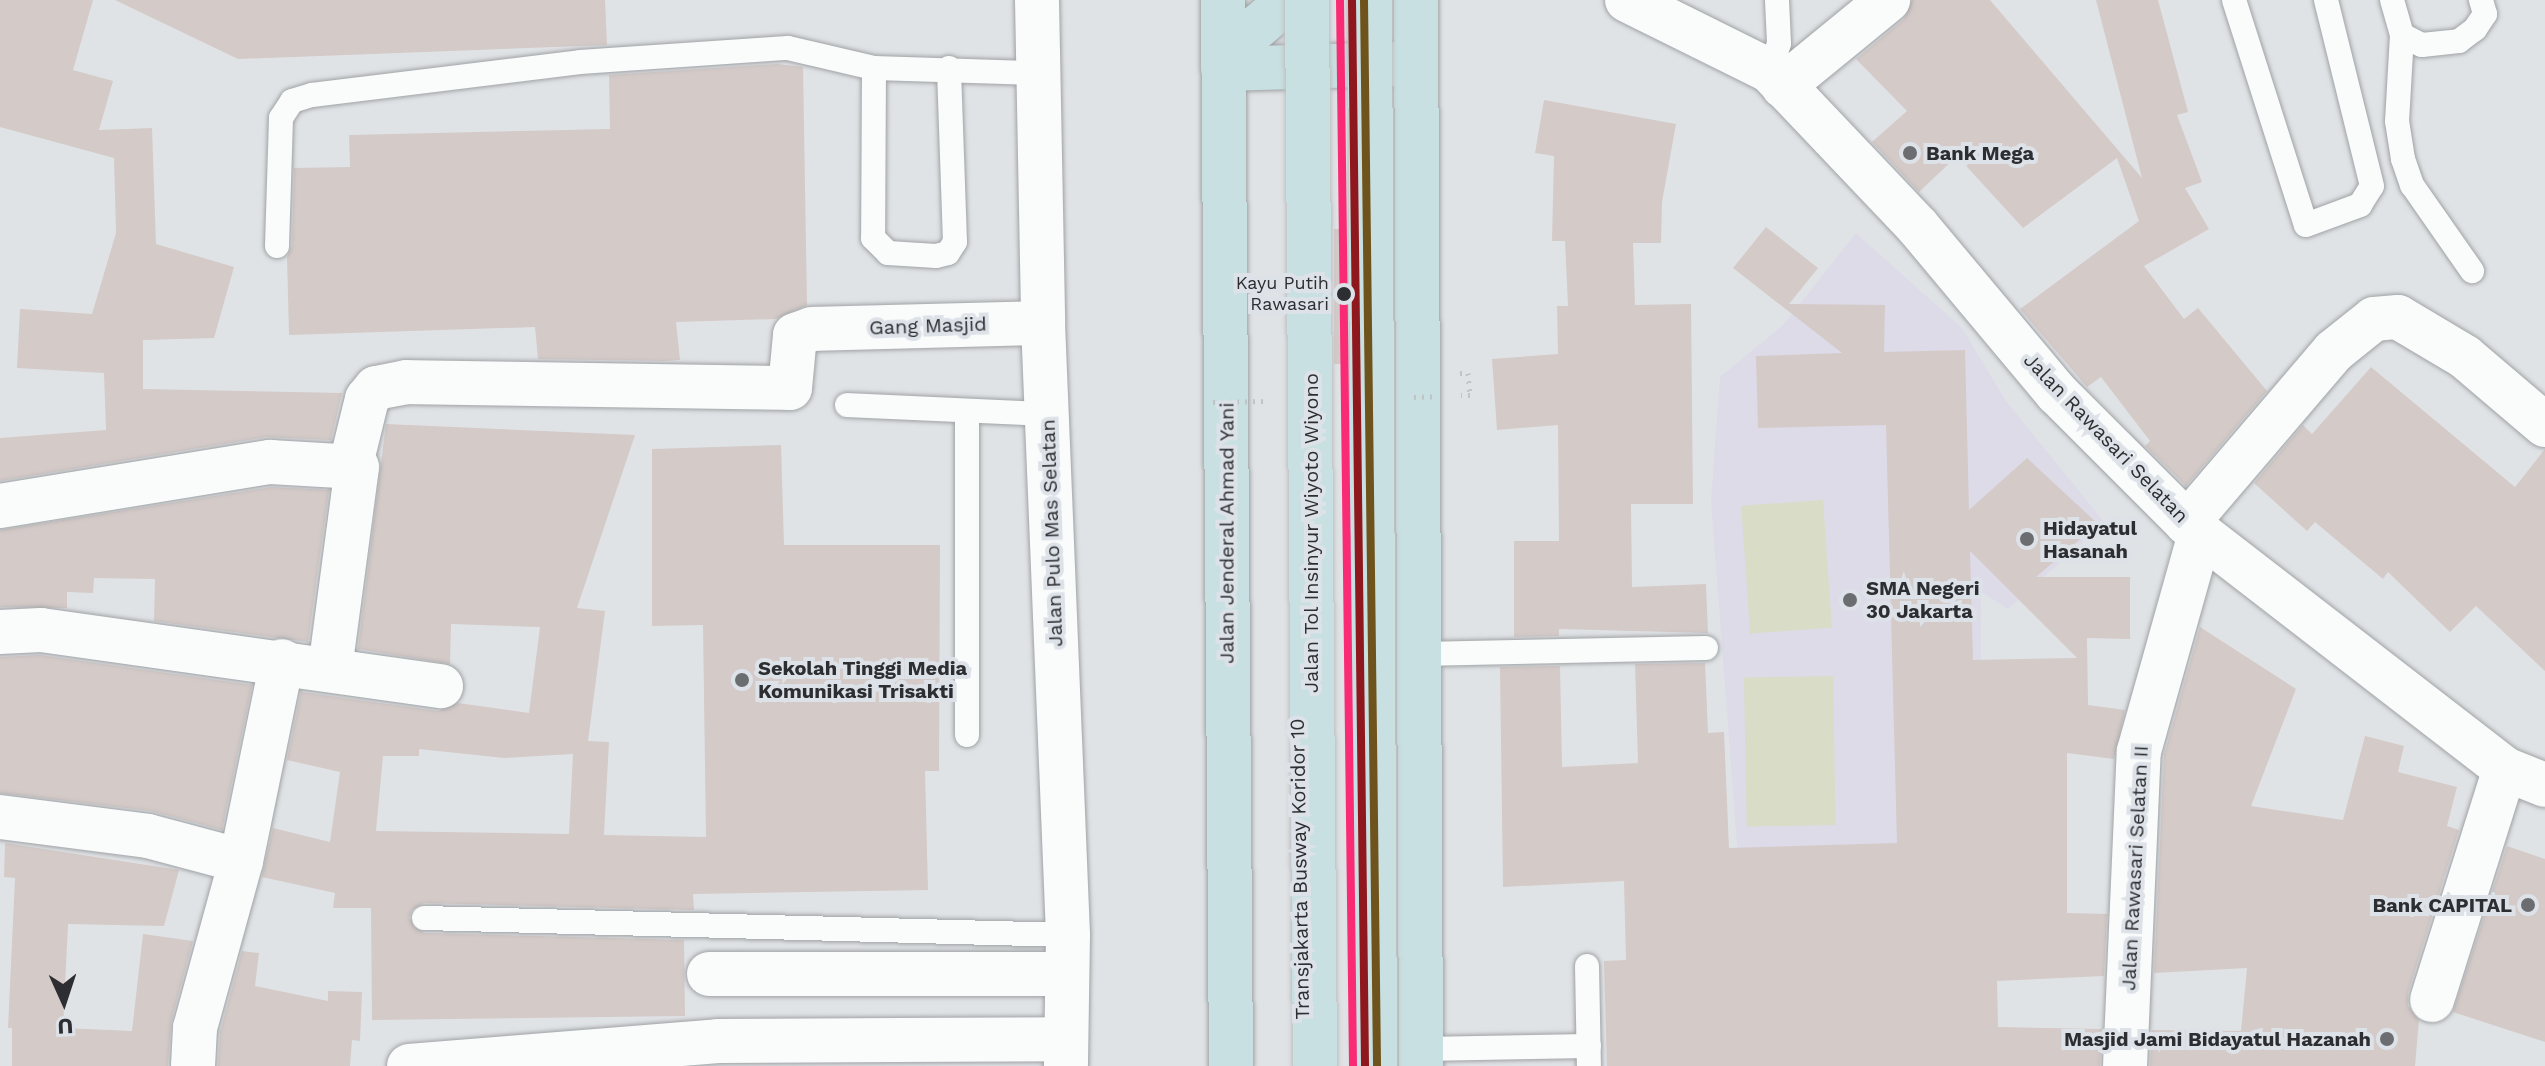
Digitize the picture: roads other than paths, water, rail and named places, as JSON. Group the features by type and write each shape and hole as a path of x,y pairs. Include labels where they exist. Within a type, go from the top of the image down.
{"highway":[{"name":"Jalan Jenderal Ahmad Yani","path":"1223,0 1231,1066"},
{"path":"1223,62 1289,0"},
{"name":"Jalan Tol Insinyur Wiyoto Wiyono","path":"1307,0 1315,1066"},
{"path":"1370,0 1375,1066"},
{"path":"1416,0 1421,1057"},
{"path":"1223,62 1290,67 1418,64"}],"street":[{"name":"Jalan Pulo Mas Selatan","path":"1037,0 1043,323 1067,954 1066,1052"},
{"name":"Jalan Rawasari Selatan","path":"1627,0 1776,78 1918,227 2057,393 2193,528 2505,769 2545,785"},
{"path":"1776,78 1888,0"},
{"path":"2193,528 2334,351 2374,319 2398,317 2465,357 2545,425"},
{"name":"Gang Masjid","path":"351,464 361,412 376,388 406,382 790,388 795,335 812,329 1043,323"},
{"path":"0,506 270,462 351,464 358,473 330,669"},
{"name":"Jalan Rawasari Selatan II","path":"2125,1066 2139,751 2193,528"},
{"path":"0,632 41,630 282,661 441,686"},
{"path":"193,1066 195,1028 241,861 282,661"},
{"path":"2432,1000 2505,769"},
{"path":"0,817 148,836 241,861"},
{"path":"709,974 1067,954"},
{"path":"409,1066 718,1041 1066,1052"}],"lane":[{"name":"Transjakarta Busway Koridor 10","path":"1289,0 1303,1066"},
{"path":"1352,0 1365,1066"},
{"path":"1776,78 1779,43 1777,0"},
{"path":"2234,0 2306,225 2360,205 2372,186 2326,0"},
{"path":"2392,0 2402,35 2397,121 2403,159 2412,185 2472,271"},
{"path":"2402,35 2422,45 2459,41 2485,14 2481,0"},
{"path":"277,246 281,118 292,101 312,95 580,62 788,48 874,68 1037,73"},
{"path":"874,68 873,238 888,253 936,256 948,253 955,242 949,68"},
{"path":"847,405 1047,414"},
{"path":"967,411 967,735"},
{"path":"1420,654 1706,648"},
{"path":"424,918 1067,954"},
{"path":"1421,1057 1589,1056 1587,966"}],"place":[{"name":"Bank Mega","path":"1910,153"},
{"name":"Kayu Putih Rawasari","path":"1344,294"},
{"name":"Hidayatul Hasanah","path":"2027,539"},
{"name":"SMA Negeri 30 Jakarta","path":"1850,600"},
{"name":"Sekolah Tinggi Media Komunikasi Trisakti","path":"742,680"},
{"name":"Bank CAPITAL","path":"2528,905"},
{"name":"Masjid Jami Bidayatul Hazanah","path":"2387,1039"}]}
